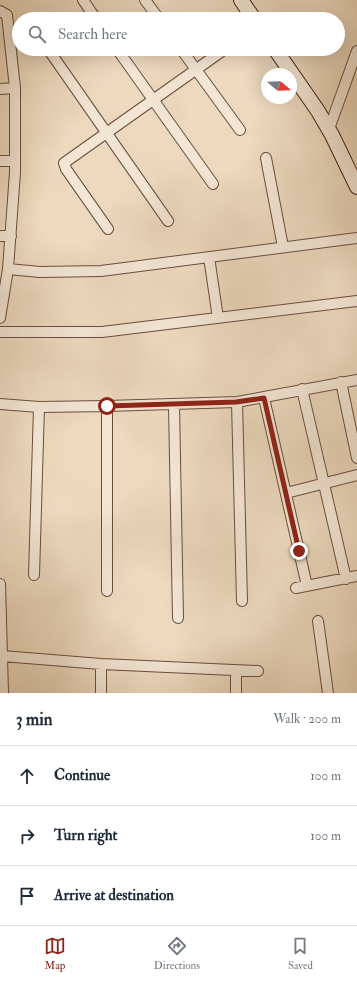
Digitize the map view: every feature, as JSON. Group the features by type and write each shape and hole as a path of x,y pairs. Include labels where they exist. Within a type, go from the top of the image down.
{"street":[{"path":"83,0 91,12"},
{"path":"145,0 154,12"},
{"path":"241,0 249,12"},
{"path":"0,11 7,15 15,88 11,236 8,269 1,304 0,318"},
{"path":"329,129 357,51"},
{"path":"53,56 168,221"},
{"path":"121,56 213,184"},
{"path":"186,56 240,130"},
{"path":"108,229 64,166 66,161 215,56"},
{"path":"281,56 318,110 329,129 357,187"},
{"path":"0,89 15,88"},
{"path":"266,158 283,247"},
{"path":"0,161 14,161"},
{"path":"0,236 11,236"},
{"path":"8,269 40,272 101,271 357,238"},
{"path":"209,257 218,318"},
{"path":"0,332 102,332 357,301"},
{"path":"0,404 39,407 174,405 236,402 357,380"},
{"path":"341,382 357,458"},
{"path":"302,389 346,579"},
{"path":"264,398 307,586"},
{"path":"236,402 242,601"},
{"path":"174,405 178,618"},
{"path":"107,406 107,591"},
{"path":"34,575 39,407"},
{"path":"286,493 357,475"},
{"path":"296,588 357,576"},
{"path":"0,584 1,666 3,693"},
{"path":"318,621 328,693"},
{"path":"2,656 101,664 258,671"},
{"path":"101,664 101,693"},
{"path":"236,671 236,693"}],"route":[{"path":"107,406 236,402 264,398 299,551"}]}
